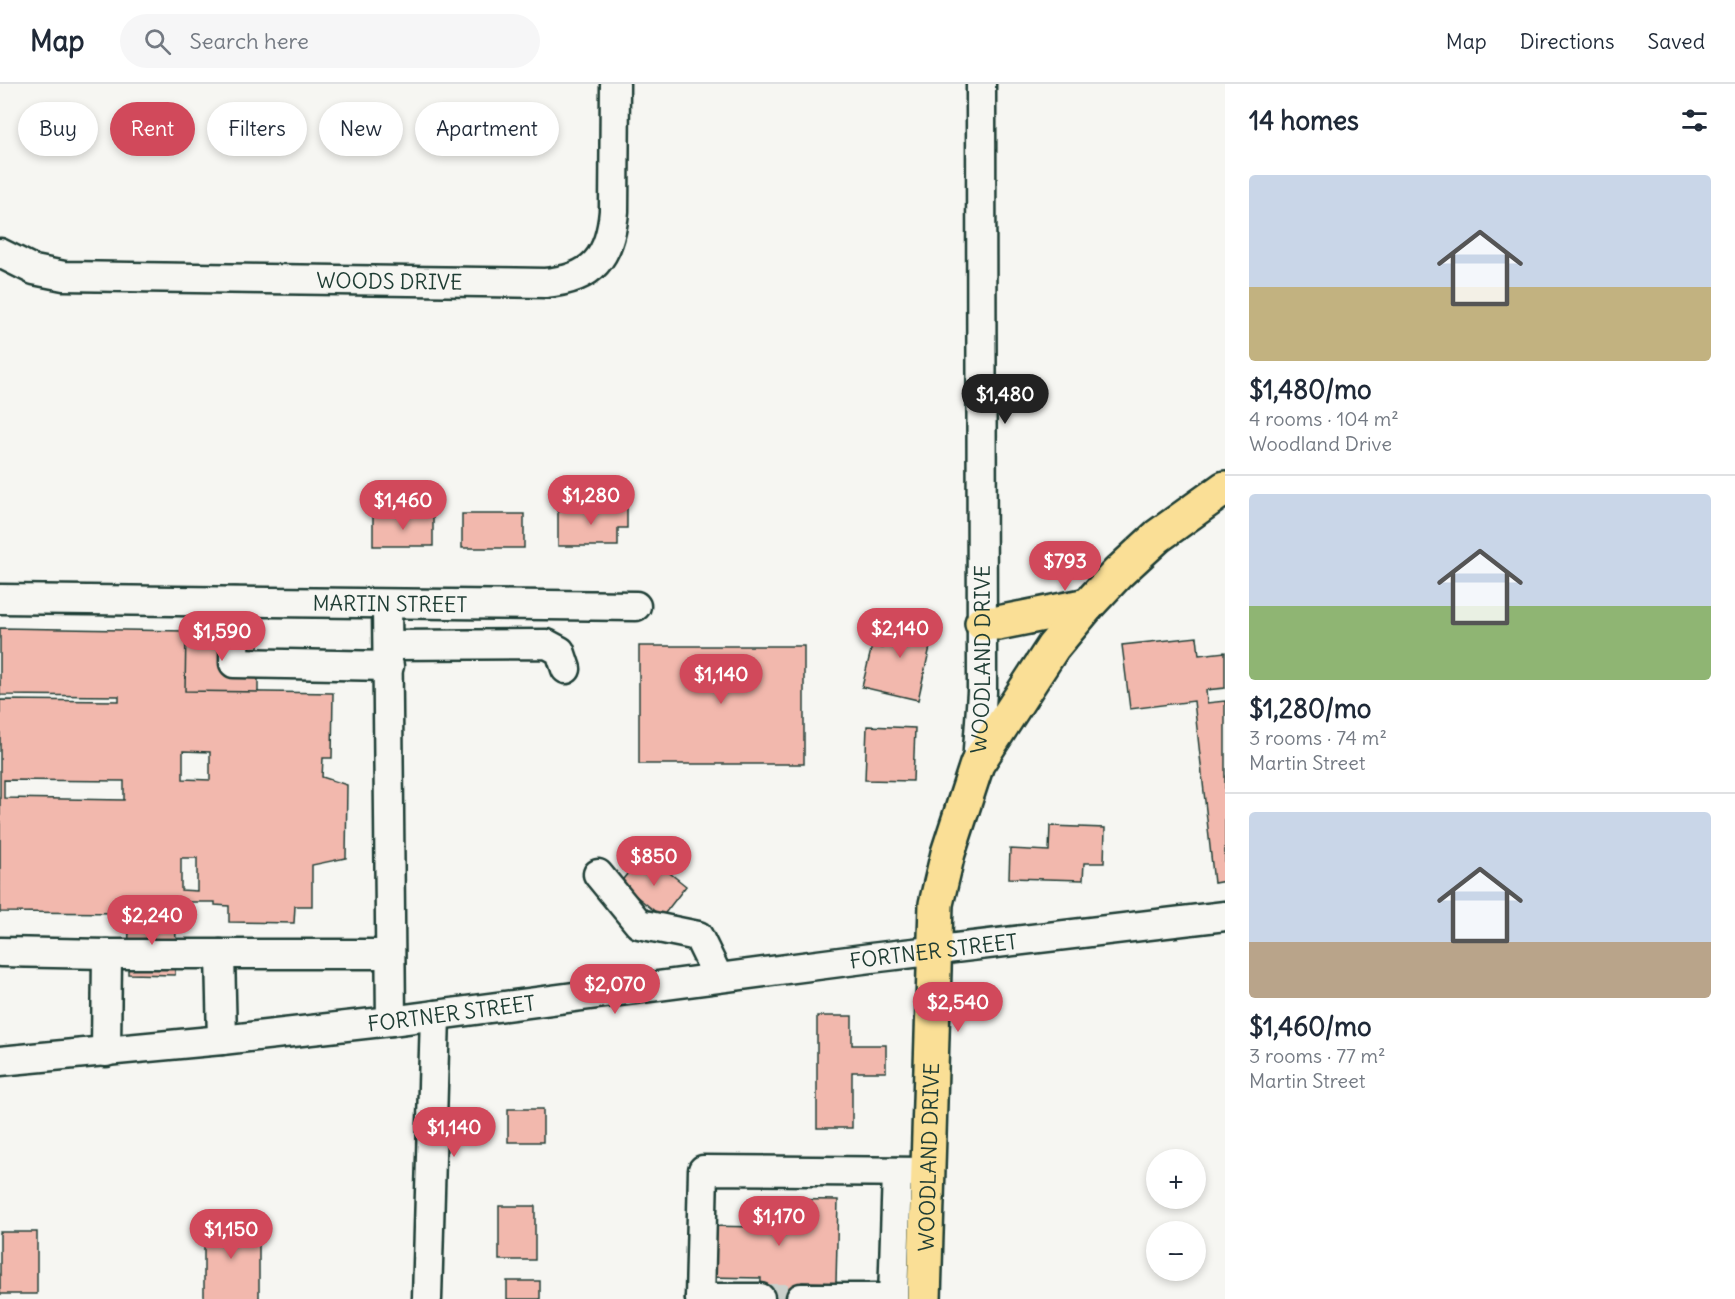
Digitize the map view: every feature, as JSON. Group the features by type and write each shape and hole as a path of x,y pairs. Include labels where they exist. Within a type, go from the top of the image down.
{"main road":[{"path":"977,764 1053,647 1088,605 1158,536 1225,488"},
{"path":"982,623 998,623 1088,605"},
{"name":"WOODLAND DRIVE","path":"903,1298 935,951 936,904 945,863 977,764"}],"street":[{"name":"WOODS DRIVE","path":"0,253 34,270 64,276 561,282 586,272 598,262 607,248 612,232 615,84"},
{"name":"WOODLAND DRIVE","path":"977,764 982,692 981,84"},
{"name":"MARTIN STREET","path":"0,599 636,606"},
{"path":"235,602 234,663 388,656 547,644 560,651 566,669"},
{"path":"387,604 391,1021"},
{"path":"598,874 639,924 698,936 718,977"},
{"name":"FORTNER STREET","path":"0,1061 106,1052 391,1021 718,977 1225,916"},
{"path":"0,952 390,954"},
{"path":"106,1052 107,954"},
{"path":"220,954 222,1040"},
{"path":"427,1299 435,1015"},
{"path":"760,1298 700,1298 703,1170 913,1172"},
{"path":"801,1298 903,1298"}],"building":[{"path":"558,507 627,507 627,528 618,528 618,546 558,546"},
{"path":"462,514 524,514 524,548 462,548"},
{"path":"373,516 433,516 433,546 373,546"},
{"path":"891,615 935,625 918,700 862,687 872,646 883,648"},
{"path":"0,628 186,631 185,691 333,693 332,758 323,758 322,777 347,785 346,858 312,865 312,906 295,906 294,923 229,922 229,906 215,905 215,902 178,902 178,912 0,912 0,700 119,701 119,696 0,695","holes":["183,751 210,752 210,780 183,779","4,780 124,781 124,800 4,798","181,858 197,858 197,891 181,890"]},
{"path":"186,631 258,632 258,692 185,691"},
{"path":"1197,637 1199,655 1225,652 1225,688 1206,690 1207,703 1225,701 1225,881 1214,883 1194,701 1130,709 1122,645"},
{"path":"639,646 804,646 804,764 639,764"},
{"path":"867,726 915,728 913,781 865,780"},
{"path":"1050,826 1105,828 1104,863 1084,863 1083,880 1009,878 1010,849 1049,851"},
{"path":"656,862 686,886 662,917 620,883 635,864 647,873"},
{"path":"140,912 165,912 165,926 176,926 175,975 128,974 129,925 140,926"},
{"path":"817,1016 852,1016 852,1045 886,1045 886,1072 852,1072 852,1128 817,1128"},
{"path":"508,1109 543,1109 543,1142 508,1142"},
{"path":"758,1199 838,1200 836,1283 802,1282 801,1299 760,1299 761,1278 707,1277 708,1226 758,1227"},
{"path":"499,1206 535,1206 535,1260 499,1260"},
{"path":"204,1221 259,1221 259,1299 204,1299"},
{"path":"0,1232 37,1232 37,1294 0,1294"},
{"path":"507,1281 540,1281 540,1299 507,1299"}],"tunnel":[{"path":"760,1298 801,1298"}]}
